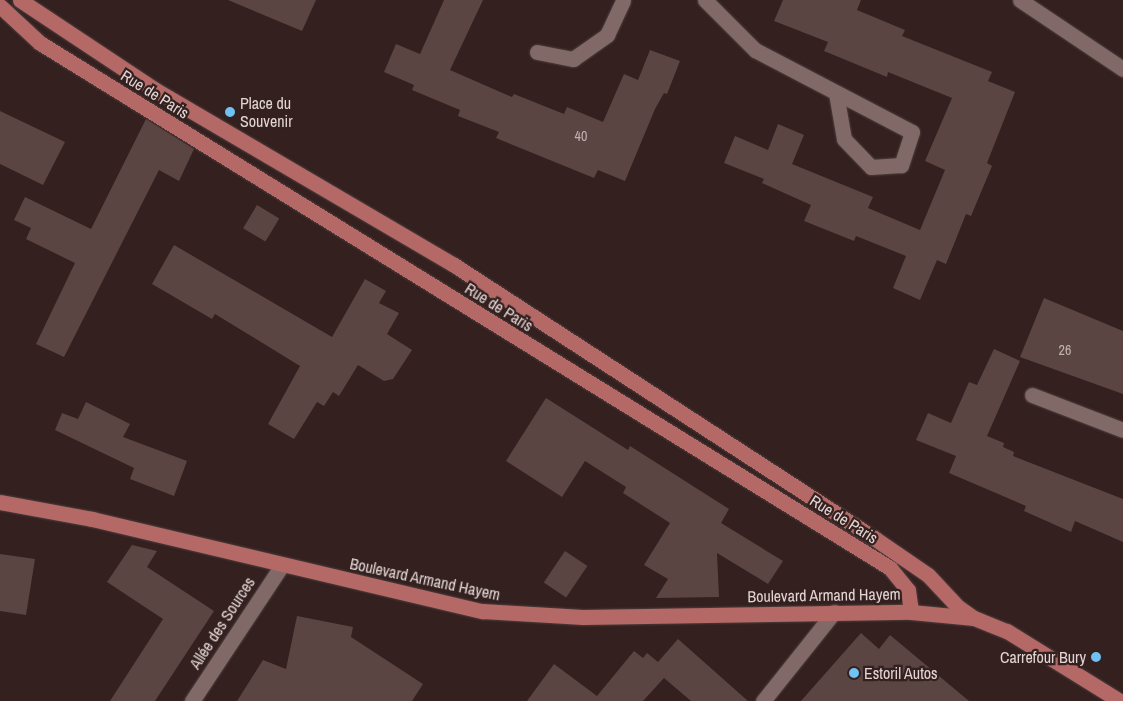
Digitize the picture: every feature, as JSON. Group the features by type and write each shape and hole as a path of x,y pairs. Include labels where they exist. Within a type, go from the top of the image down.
{"main road":[{"name":"Rue de Paris","path":"20,0 154,89 454,265 928,575 958,608 974,618 1007,631 1120,701"},
{"name":"Rue de Paris","path":"0,6 40,43 890,568 908,590 911,612 974,618"},
{"name":"Boulevard Armand Hayem","path":"0,502 92,519 428,600 482,611 532,616 911,612"}],"street":[{"path":"538,52 573,59 607,35 623,0"},
{"path":"705,0 756,50 912,132 901,164 870,167 844,139 836,93"},
{"path":"1020,0 1123,69"},
{"path":"1032,396 1123,430"},
{"name":"Allée des Sources","path":"192,701 282,565"},
{"path":"763,701 834,612"}],"building":[{"path":"228,0 316,0 302,31"},
{"path":"444,0 483,0 450,70 512,97 514,94 564,114 567,107 603,122 624,74 638,80 650,50 680,61 667,94 664,93 655,109 625,181 598,170 594,178 496,138 499,132 458,116 460,110 412,90 414,85 384,72 396,44 420,54"},
{"path":"783,0 861,0 857,10 905,30 902,36 992,72 988,81 1015,92 987,163 992,166 971,216 966,214 946,264 937,260 920,300 893,288 906,256 856,236 854,241 804,221 811,205 762,183 764,179 724,163 735,136 768,150 778,124 804,135 792,164 873,197 868,208 920,230 945,170 925,161 952,98 888,72 887,77 824,51 828,42 774,21"},
{"path":"0,111 65,142 43,185 0,164"},
{"path":"146,119 194,149 179,181 159,170 64,357 36,344 75,263 26,239 31,228 14,220 25,197 91,229"},
{"path":"257,205 279,218 265,242 243,228"},
{"path":"174,245 332,337 365,279 386,291 379,303 399,313 387,334 412,350 393,379 384,381 358,365 339,396 333,392 324,406 317,402 294,439 268,424 300,366 215,314 212,319 152,284"},
{"path":"1044,298 1123,331 1123,394 1020,357"},
{"path":"994,349 1020,361 987,436 1004,443 1003,447 1014,452 1013,456 1123,499 1123,542 1075,521 1071,532 1024,511 1026,506 949,473 956,456 916,440 928,413 951,423 969,382 977,385"},
{"path":"546,398 628,450 630,446 729,509 721,523 783,561 768,584 717,553 719,597 656,598 668,579 644,565 670,523 623,493 626,487 585,461 562,497 506,461"},
{"path":"86,402 130,424 123,437 187,461 174,496 130,479 134,468 55,430 62,413 78,419"},
{"path":"132,545 157,551 147,567 214,611 155,701 110,701 163,619 107,582"},
{"path":"565,551 587,566 566,598 544,583"},
{"path":"0,554 35,559 26,615 0,611"},
{"path":"297,616 353,627 351,637 423,684 412,701 237,701 263,660 286,669"},
{"path":"861,633 879,649 890,635 969,701 801,701"},
{"path":"678,639 748,701 691,701 664,678 643,701 527,701 554,664 597,696 634,651 643,658 647,653 658,662"}],"place":[{"name":"Place du Souvenir","path":"230,112"},
{"name":"Carrefour Bury","path":"1096,657"},
{"name":"Estoril Autos","path":"854,673"}]}
